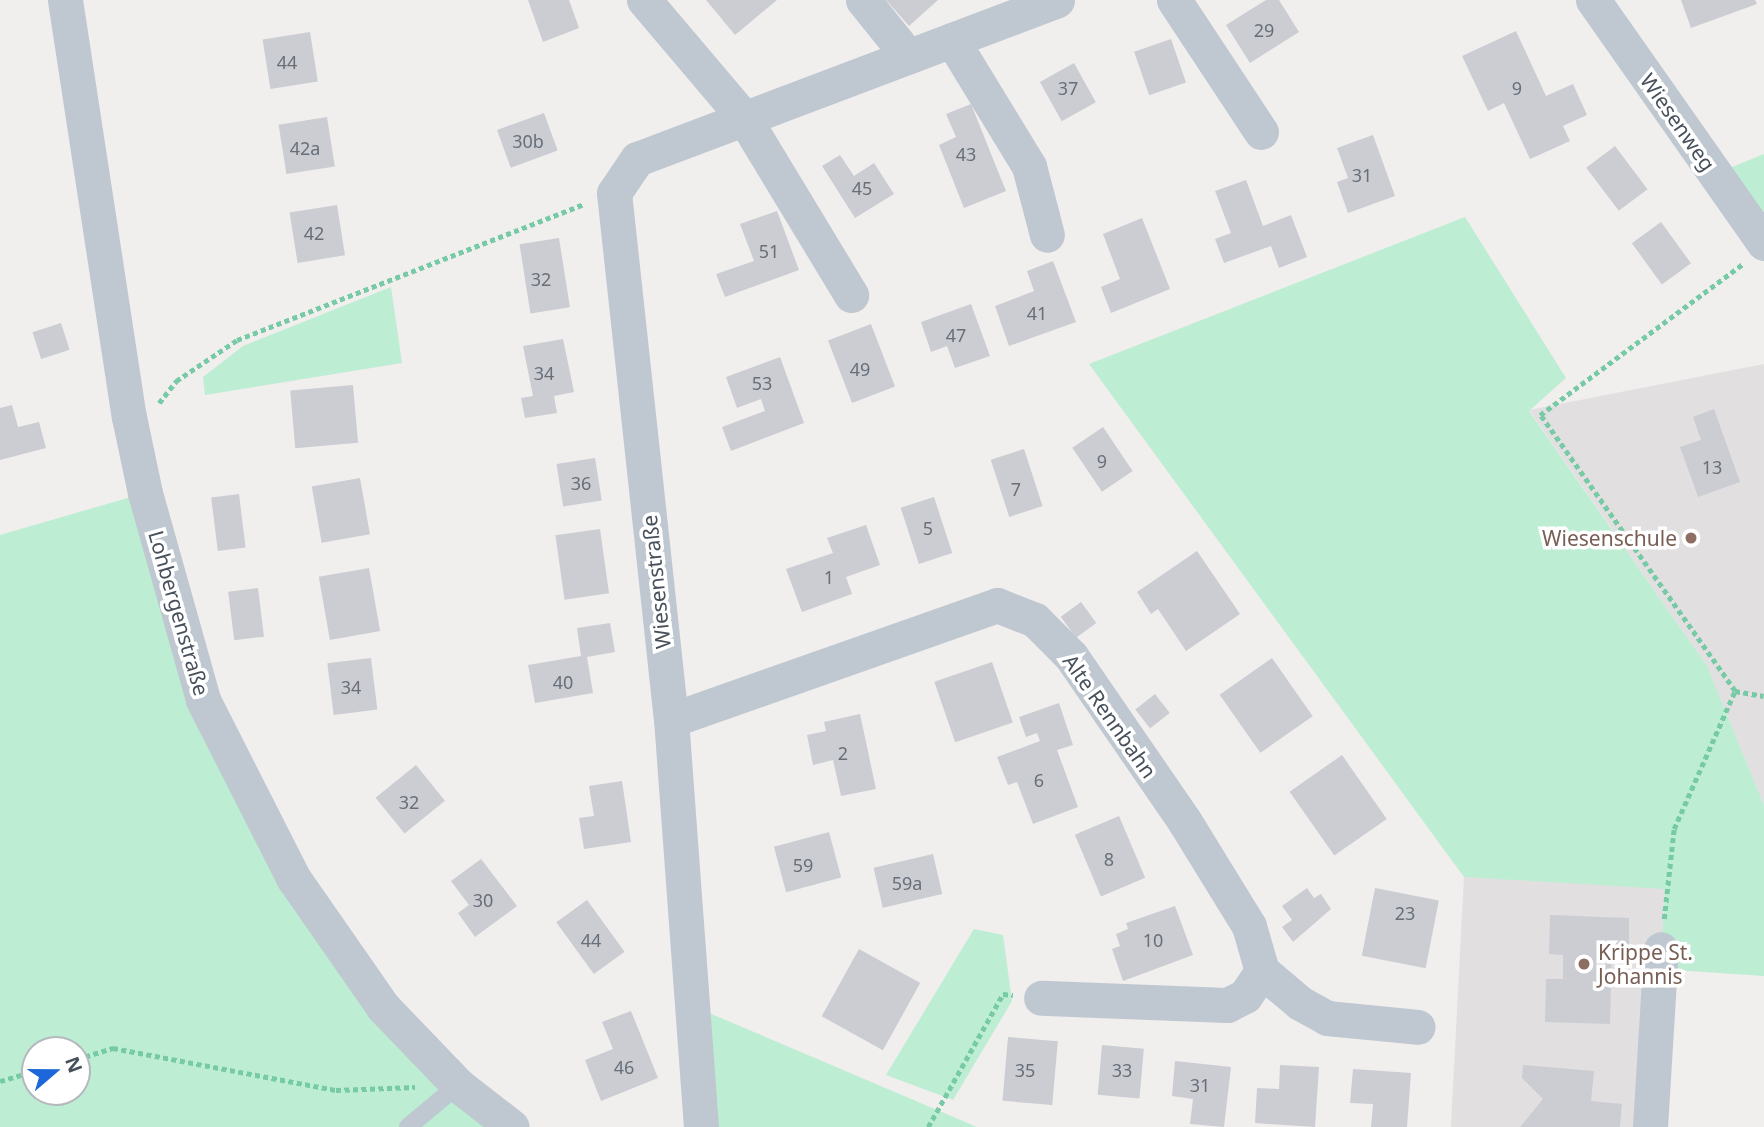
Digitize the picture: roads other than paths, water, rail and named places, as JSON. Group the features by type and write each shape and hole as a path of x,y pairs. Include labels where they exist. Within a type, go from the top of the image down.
{"street":[{"name":"Lohbergenstraße","path":"65,0 129,417 145,493 203,700 294,879 383,1007 458,1085 512,1127"},
{"path":"644,0 744,118 851,295"},
{"path":"863,0 908,57"},
{"path":"744,118 1057,0"},
{"path":"1174,0 1261,132"},
{"name":"Wiesenweg","path":"1593,0 1758,250"},
{"path":"952,40 1029,166 1047,235"},
{"name":"Wiesenstraße","path":"701,1127 671,720 614,193 637,159 744,118"},
{"name":"Alte Rennbahn","path":"671,720 997,605 1035,621 1071,656 1185,822 1249,926 1262,971"},
{"path":"1650,1127 1661,949"},
{"path":"1041,998 1227,1004 1245,996 1262,971 1300,1003 1326,1018 1418,1027"}],"lane":[{"path":"408,1127 458,1085"}],"place":[{"name":"Wiesenschule","path":"1691,538"},
{"name":"Krippe St. Johannis","path":"1584,964"}]}
